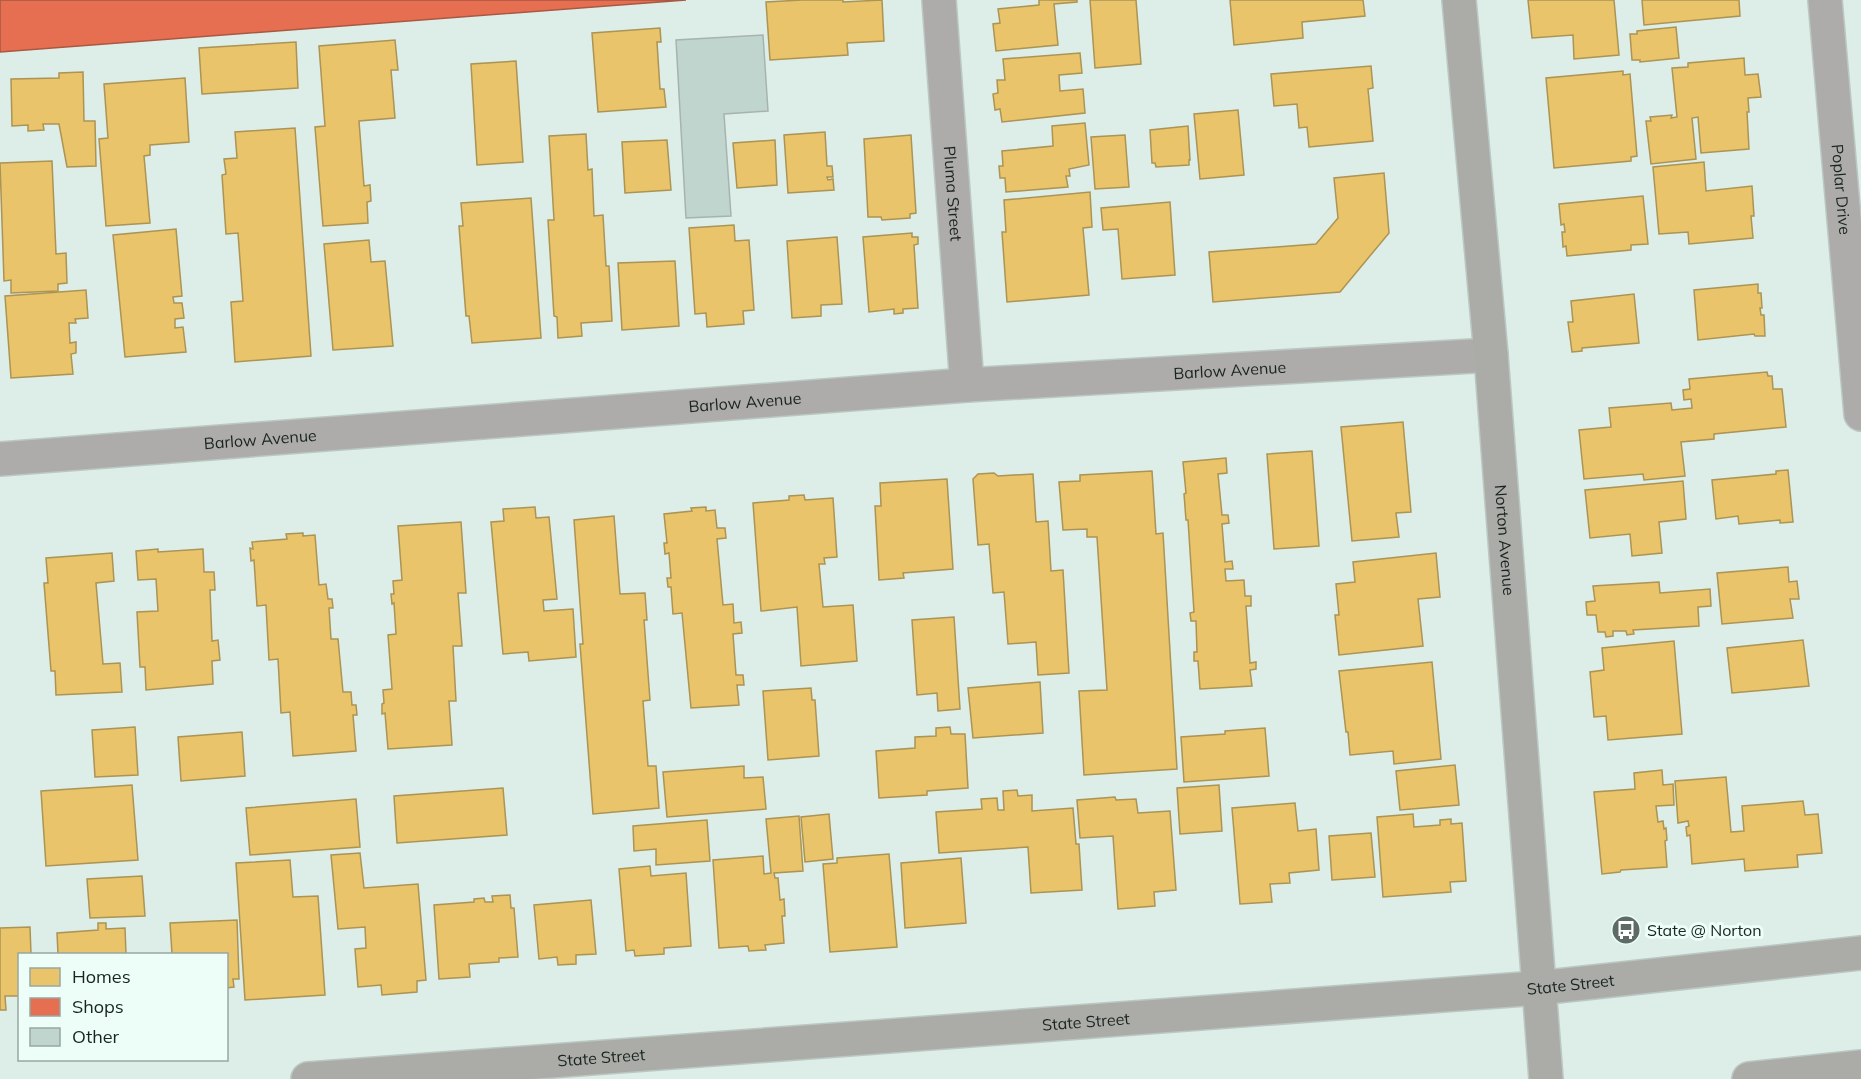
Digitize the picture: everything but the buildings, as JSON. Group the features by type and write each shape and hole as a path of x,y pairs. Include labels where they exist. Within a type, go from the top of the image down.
{"main road":[{"name":"Norton Avenue","path":"1459,0 1491,355 1546,1079"},
{"name":"State Street","path":"308,1079 1538,988 1861,953"},
{"path":"1749,1079 1861,1067"}],"street":[{"name":"Pluma Street","path":"939,0 967,385"},
{"name":"Poplar Drive","path":"1825,0 1861,414"},
{"name":"Barlow Avenue","path":"0,459 967,385 1491,355"}],"place":[{"name":"State @ Norton","path":"1626,930"}]}
